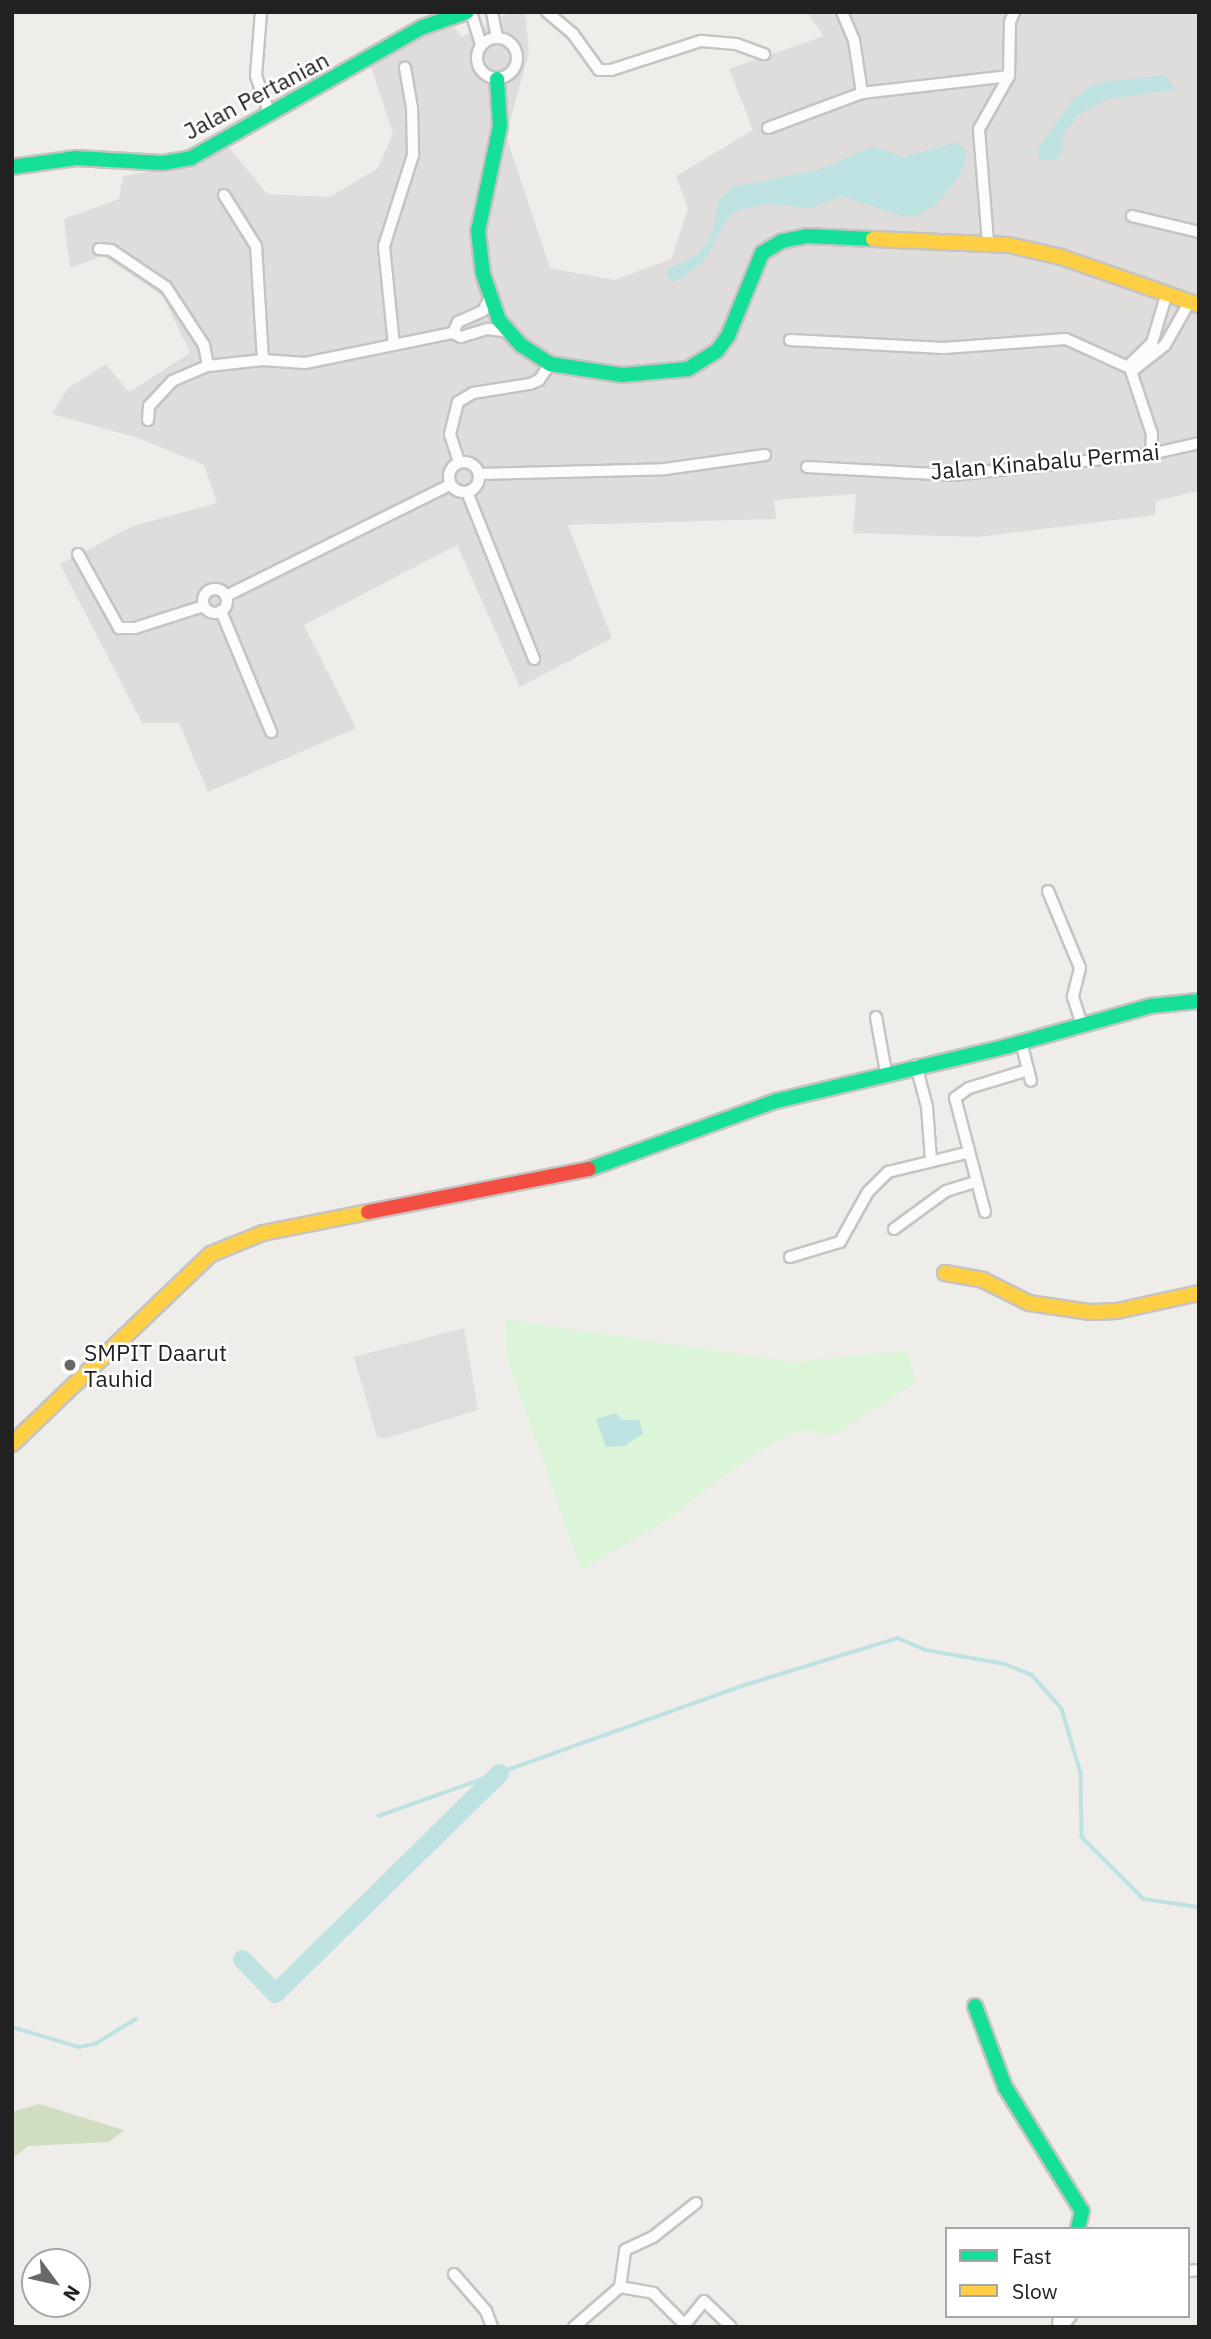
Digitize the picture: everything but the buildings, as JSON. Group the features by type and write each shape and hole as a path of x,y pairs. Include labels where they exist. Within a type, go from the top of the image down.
{"street":[{"path":"261,12 256,76 270,115"},
{"path":"469,12 481,45 478,67 497,79"},
{"name":"Jalan Pertanian","path":"12,167 76,158 179,161 230,139 423,27 469,12"},
{"path":"492,12 497,37"},
{"path":"547,12 573,34 598,70 611,70 701,41 736,44 764,54"},
{"path":"842,12 854,40 862,93"},
{"path":"988,242 979,129 1009,76 1010,22 1014,12"},
{"path":"481,45 497,37"},
{"path":"497,37 512,44 517,55 512,71 497,79"},
{"path":"394,345 384,246 412,155 412,108 405,68"},
{"path":"768,128 862,93 1009,76"},
{"path":"497,79 500,126 478,231 489,299 510,332 550,364 622,375 688,369 717,351 728,337 741,311 749,276 762,253 793,237 988,242 1061,257 1194,304 1165,345 1130,369"},
{"path":"224,195 256,246 263,360"},
{"path":"1132,216 1199,232"},
{"path":"99,248 111,250 166,288 204,345 208,366"},
{"path":"1130,369 1152,343 1166,296"},
{"path":"453,333 458,322 483,311 489,299"},
{"path":"148,420 149,406 172,381 208,366 263,360 305,363 453,333 461,337 488,329 510,332"},
{"path":"790,340 944,348 1066,339 1130,369 1152,434 1151,454"},
{"path":"459,463 450,434 458,402 473,393 530,384 539,380 550,364"},
{"name":"Jalan Kinabalu Permai","path":"807,467 953,475 1151,454 1199,443"},
{"path":"479,474 665,470 765,455"},
{"path":"450,485 449,474 459,463 469,462 479,474 478,484 467,492"},
{"path":"271,732 221,611 226,596 450,485 467,492 534,659"},
{"path":"78,554 119,628 131,629 204,606"},
{"path":"204,606 210,590 226,596"},
{"path":"204,606 211,612 221,611"},
{"path":"1048,891 1080,968 1073,997 1082,1024"},
{"path":"12,1444 211,1254 263,1233 601,1167 744,1111 886,1072 1021,1042 1150,1006 1199,1000"},
{"path":"876,1017 886,1072"},
{"path":"1021,1042 1031,1082"},
{"path":"916,1065 928,1107 932,1160"},
{"path":"985,1212 973,1183 956,1096 1028,1069"},
{"path":"790,1257 836,1245 882,1177 900,1166 966,1153"},
{"path":"894,1228 946,1191 973,1183"},
{"path":"945,1273 995,1284 1029,1303 1090,1312 1117,1311 1199,1293"},
{"path":"975,2006 1005,2087 1083,2211 1079,2227"},
{"path":"575,2327 620,2287 625,2250 653,2237 696,2203"},
{"path":"454,2274 486,2311 492,2327"},
{"path":"620,2287 653,2293 684,2325 705,2301 731,2327"}],"shaded area":[{"path":"510,12 525,12 529,52 506,136 550,268 614,280 671,259 688,209 676,176 753,130 729,69 824,36 807,12 1199,12 1199,491 1156,501 1155,515 978,537 853,533 856,494 774,500 776,519 568,525 612,638 520,687 457,545 304,625 356,728 208,792 179,723 142,723 60,564 133,526 217,503 204,465 138,438 52,414 67,389 106,364 129,392 190,353 163,296 103,256 70,268 64,219 119,199 123,176 182,166 227,145 267,194 329,197 377,169 393,134 369,61 447,18 462,37"},
{"path":"464,1328 478,1410 383,1439 377,1436 354,1357"}],"green space":[{"path":"505,1319 791,1362 907,1351 916,1382 839,1432 827,1436 809,1430 789,1434 747,1459 661,1524 581,1570 507,1357"},
{"path":"39,2104 124,2130 109,2142 28,2146 12,2159 12,2112"}],"water":[{"path":"1164,75 1176,89 1108,99 1078,115 1062,136 1064,145 1058,159 1040,160 1037,150 1073,99 1096,83"},
{"path":"955,143 964,148 966,161 958,178 937,204 918,215 903,216 841,196 812,208 766,204 738,210 727,218 705,260 681,279 672,282 667,276 668,269 698,255 711,238 719,201 733,187 818,170 874,146 904,157"},
{"path":"616,1413 621,1420 639,1420 643,1434 624,1446 606,1447 596,1419"}],"waterway":[{"path":"379,1816 745,1685 898,1638 926,1650 1005,1664 1032,1675 1062,1709 1081,1773 1082,1837 1144,1899 1199,1907"},
{"path":"242,1959 275,1993 499,1773"},
{"path":"12,2027 79,2047 95,2044 136,2019"}],"traffic: fast":[{"path":"12,167 76,158 163,163 191,158 423,27 467,12"},
{"path":"497,79 500,126 478,231 483,274 499,320 521,345 550,364 622,375 688,369 717,351 728,336 762,253 782,241 807,236 873,239"},
{"path":"589,1169 776,1101 1008,1046 1150,1006 1199,1001"},
{"path":"975,2006 1005,2087 1082,2211 1078,2227"}],"traffic: slow":[{"path":"873,239 1009,245 1061,257 1199,305"},
{"path":"12,1444 211,1254 263,1233 368,1212"},
{"path":"945,1273 983,1280 1029,1303 1090,1312 1117,1311 1199,1293"}],"traffic: jam":[{"path":"368,1212 589,1169"}],"place":[{"name":"SMPIT Daarut Tauhid","path":"70,1365"}]}
